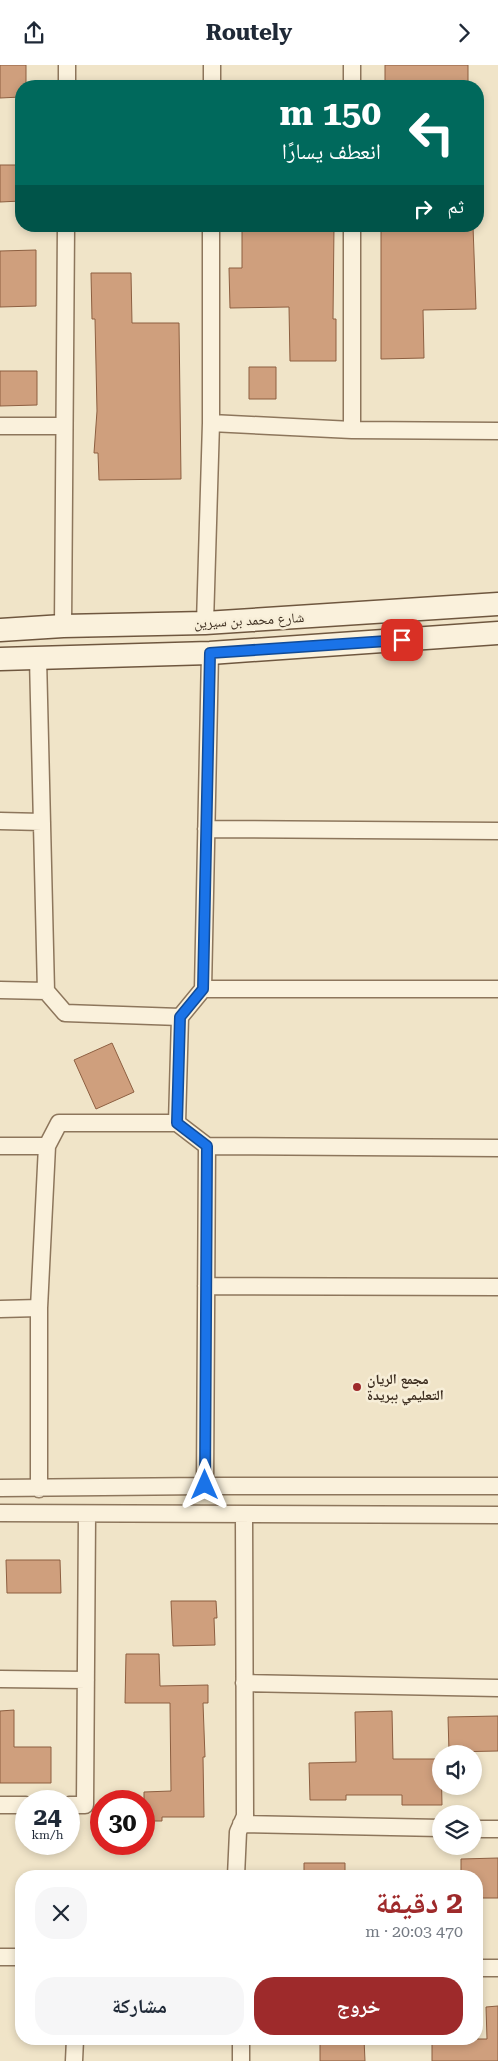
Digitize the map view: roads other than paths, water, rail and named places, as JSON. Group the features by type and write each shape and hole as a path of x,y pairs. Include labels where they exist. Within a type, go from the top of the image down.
{"street":[{"path":"67,65 67,80"},
{"path":"212,65 212,80"},
{"path":"352,65 352,80"},
{"path":"63,626 66,232"},
{"path":"205,623 211,423 211,232"},
{"path":"352,232 352,430"},
{"path":"211,423 352,430 498,431"},
{"path":"0,426 64,426"},
{"name":"شارع محمد بن سيرين","path":"0,630 63,626 205,623 498,604"},
{"path":"0,659 210,653 498,633"},
{"path":"177,1123 180,1017 203,989 210,653"},
{"path":"38,658 46,991 65,1013 180,1017"},
{"path":"0,821 42,822"},
{"path":"206,829 498,831"},
{"path":"203,989 498,989"},
{"path":"0,990 46,991"},
{"path":"39,1489 39,1308 47,1146 59,1123 177,1123 207,1146 498,1149"},
{"path":"0,1146 47,1146"},
{"path":"205,1485 207,1146"},
{"path":"206,1286 498,1287"},
{"path":"0,1309 39,1308"},
{"path":"0,1488 39,1489 205,1485 498,1486"},
{"path":"0,1513 86,1515 498,1515"},
{"path":"80,1805 85,1805 86,1515"},
{"path":"236,1870 238,1832 245,1817 244,1515"},
{"path":"0,1679 86,1680"},
{"path":"244,1683 498,1688"},
{"path":"0,1805 15,1805"},
{"path":"241,1824 432,1828"},
{"path":"482,1829 498,1829"},
{"path":"0,1957 15,1957"},
{"path":"483,1968 498,1969"},
{"path":"74,2061 75,2045"},
{"path":"241,2045 241,2061"}],"place":[{"name":"مجمع الريان التعليمي ببريدة","path":"357,1387"}]}
